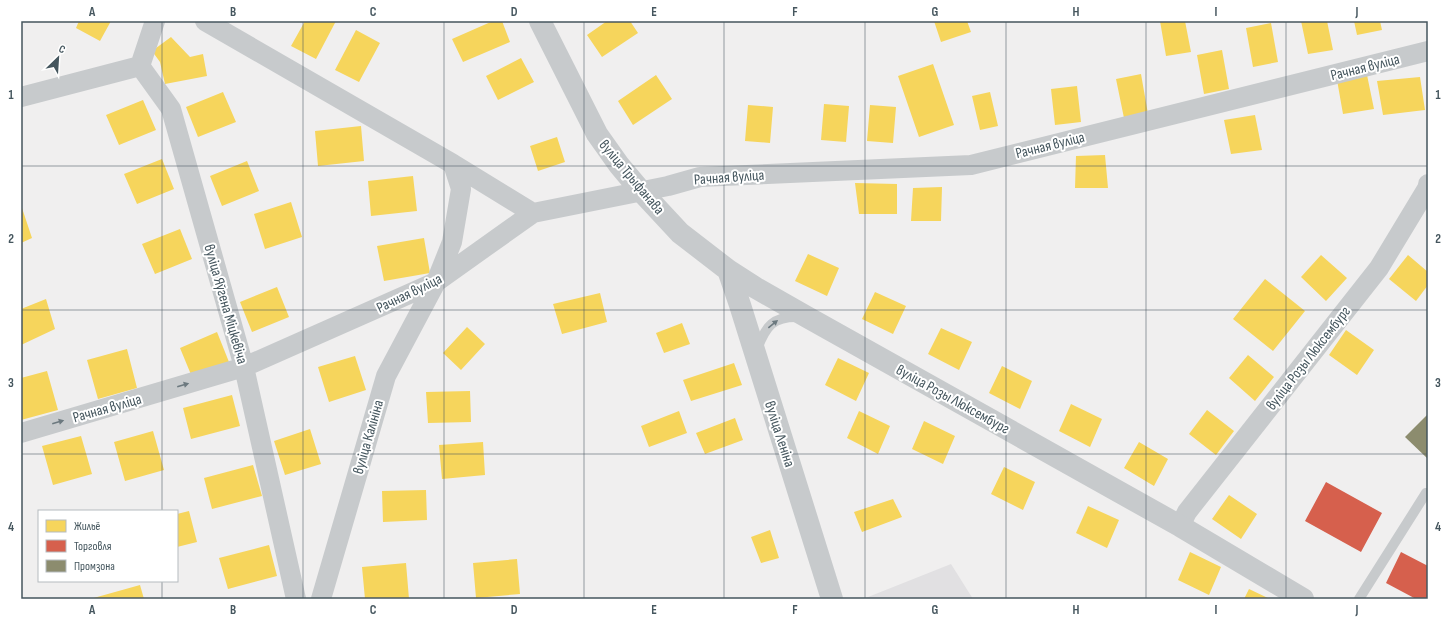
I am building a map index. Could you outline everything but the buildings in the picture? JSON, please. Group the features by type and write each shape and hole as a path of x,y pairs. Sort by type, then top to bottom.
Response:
{"street":[{"path":"21,97 140,66 155,21"},
{"path":"205,21 453,164 533,213"},
{"name":"вуліца Трыфанава","path":"540,21 597,134 619,166 680,233 728,270"},
{"name":"Рачная вуліца","path":"21,433 244,367 436,282 533,213 640,190 668,186 700,177 971,165 1428,51"},
{"name":"вуліца Яўгена Міцкевіча","path":"140,66 171,110 244,367 296,599"},
{"name":"вуліца Калініна","path":"321,599 386,376 436,282 452,242 460,189 453,164"},
{"name":"вуліца Розы Люксембург","path":"1180,526 1187,512 1379,268 1428,187 1428,184"},
{"name":"вуліца Розы Люксембург","path":"728,270 807,317 1180,526 1303,599"},
{"name":"вуліца Леніна","path":"728,270 832,599"}],"lane":[{"path":"755,354 763,333 774,321 787,317 807,317"},
{"path":"1359,599 1426,493"}],"shaded area":[{"path":"951,564 973,599 863,599"}]}
